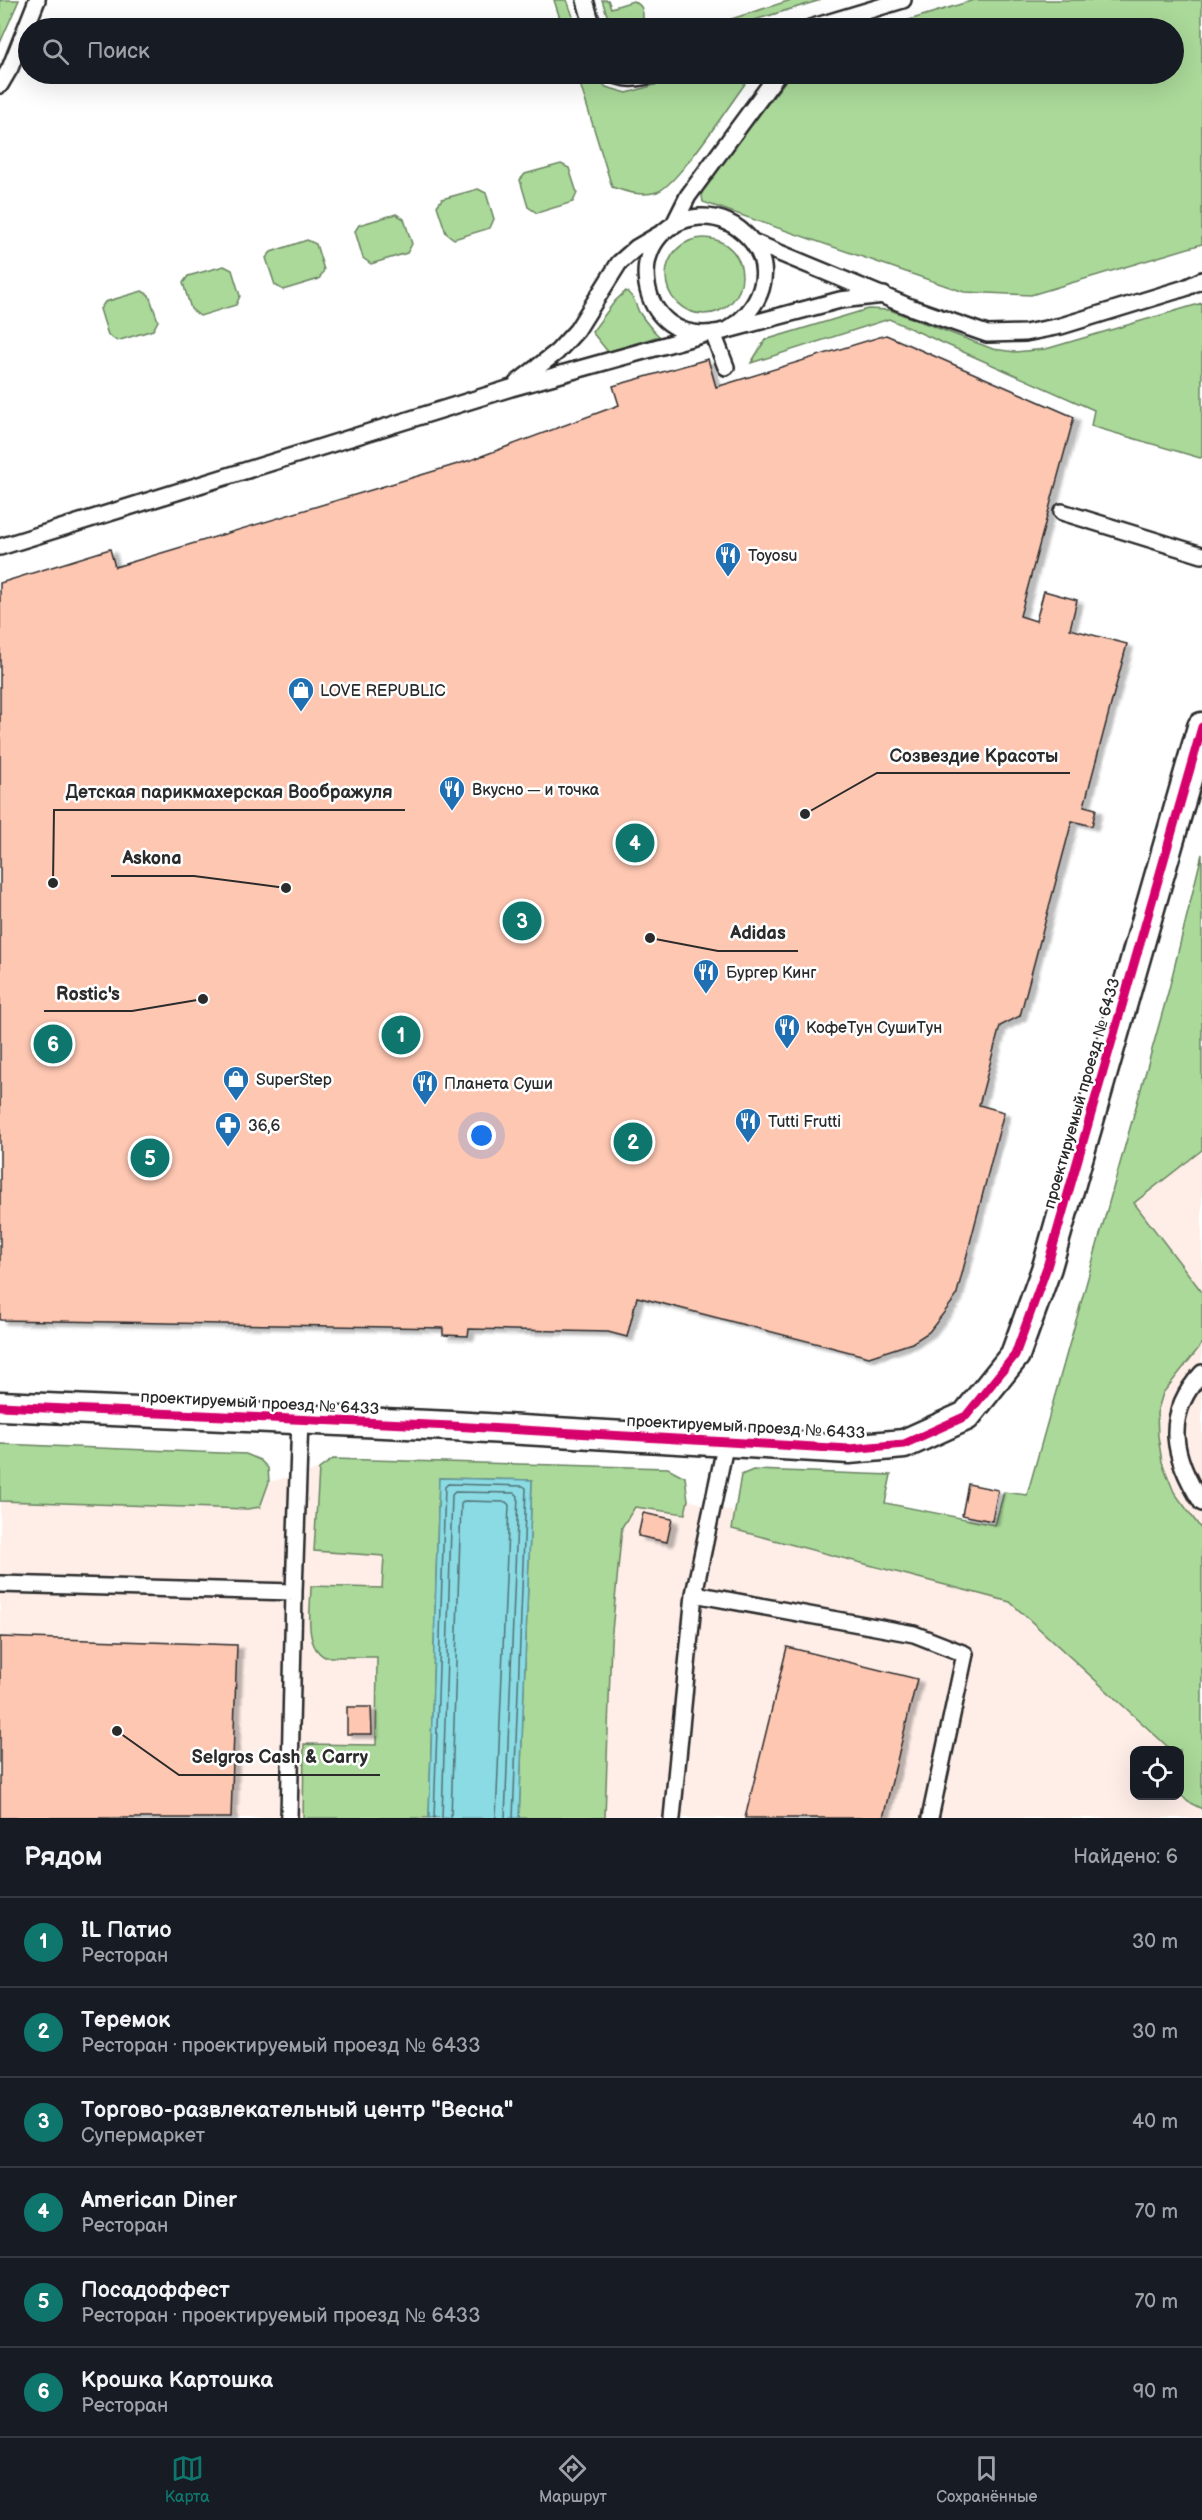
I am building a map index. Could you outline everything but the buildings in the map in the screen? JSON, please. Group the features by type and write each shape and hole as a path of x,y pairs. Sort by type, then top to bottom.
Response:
{"street":[{"name":"проектируемый проезд № 6433","path":"0,1406 300,1419 849,1449 904,1444 966,1416 1015,1355 1047,1267 1202,727"}],"lane":[{"path":"30,18 37,0"},
{"path":"585,0 590,18"},
{"path":"844,18 903,0"},
{"path":"0,85 18,48"},
{"path":"511,388 557,352 577,330 619,263 636,248 669,229 690,218 708,217 725,220 741,229 753,243 762,263 762,286 753,308 746,316 715,332 689,333 671,324 649,297 646,279 647,261 657,240 669,229 688,196 771,84"},
{"path":"753,243 987,334 1016,334 1060,326 1185,288 1202,280"},
{"path":"1185,288 1202,288"},
{"path":"0,547 511,388 840,300 884,295"},
{"path":"715,332 726,367"},
{"path":"1062,512 1202,555"},
{"path":"1202,1373 1193,1382 1179,1407 1174,1436 1179,1459 1190,1484 1202,1503"},
{"path":"289,1818 300,1419"},
{"path":"672,1818 694,1594 726,1442"},
{"path":"0,1584 294,1592"},
{"path":"694,1594 914,1634 965,1654 930,1818"}],"shaded area":[{"path":"1202,854 1202,1818 564,1818 591,1473 714,1507 1026,1577"},
{"path":"0,1454 237,1464 269,1482 319,1469 429,1474 416,1818 0,1818"}],"green space":[{"path":"0,0 19,0 0,43"},
{"path":"554,0 567,0 573,18 560,18"},
{"path":"602,0 608,0 611,8 633,1 641,8 643,18 609,18"},
{"path":"791,0 821,0 761,18 734,18"},
{"path":"974,0 1202,0 1202,244 1031,295 964,292 703,202 701,190 783,84 1184,84 1184,18 916,18"},
{"path":"580,84 603,84 606,87 627,93 658,84 745,84 690,160 666,186 657,192 645,194 612,187"},
{"path":"561,164 569,168 577,193 573,202 537,213 528,207 520,180 525,174"},
{"path":"478,189 486,193 494,219 490,228 454,239 446,233 437,206 442,199"},
{"path":"396,214 404,219 412,244 407,253 371,264 363,258 355,231 359,225"},
{"path":"697,238 711,238 725,244 736,255 742,269 739,291 731,303 711,314 697,314 683,308 672,297 666,283 666,269 672,255 683,244"},
{"path":"307,240 316,244 324,270 319,279 283,290 275,285 266,258 271,252"},
{"path":"224,266 232,270 240,296 236,305 200,316 191,309 183,283 188,276"},
{"path":"142,291 149,295 158,321 153,330 117,341 108,335 100,309 105,302"},
{"path":"626,291 633,298 644,319 659,336 608,352 592,332 615,301"},
{"path":"1202,303 1202,457 1200,458 1091,426 1094,410 889,319 751,363 765,340 868,309 890,310 993,349 1015,352 1046,349"},
{"path":"1202,854 1202,1150 1134,1203 1202,1292 1202,1344 1163,1393 1157,1413 1162,1462 1174,1492 1202,1530 1202,1809 1184,1798 1184,1746 1167,1746 1010,1602 732,1529 741,1475 753,1470 891,1475 885,1503 995,1525 1004,1492 1027,1495 1169,989"},
{"path":"0,1444 246,1454 260,1460 268,1468 269,1482 260,1507 247,1509 0,1501"},
{"path":"333,1459 668,1468 685,1477 688,1500 685,1514 635,1507 622,1527 611,1642 605,1818 519,1818 532,1480 439,1478 429,1818 303,1818 304,1744 376,1745 377,1657 325,1657 318,1652 311,1635 311,1586 382,1588 384,1556 314,1551 319,1469"}],"water":[{"path":"439,1478 532,1480 519,1818 429,1818"}],"cycle path":[{"path":"0,1406 452,1426 849,1449 904,1444 966,1416 1015,1355 1047,1267 1202,727"}],"place":[{"name":"Toyosu","path":"728,578"},
{"name":"LOVE REPUBLIC","path":"301,713"},
{"name":"Вкусно — и точка","path":"452,812"},
{"name":"Созвездие Красоты","path":"805,814"},
{"name":"American Diner","path":"635,843"},
{"name":"Детская парикмахерская Воображуля","path":"53,883"},
{"name":"Askona","path":"286,888"},
{"name":"Торгово-развлекательный центр \"Весна\"","path":"522,921"},
{"name":"Adidas","path":"650,938"},
{"name":"Бургер Кинг","path":"706,995"},
{"name":"Rostic's","path":"203,999"},
{"name":"IL Патио","path":"401,1035"},
{"name":"Крошка Картошка","path":"53,1044"},
{"name":"КофеТун СушиТун","path":"787,1050"},
{"name":"SuperStep","path":"236,1102"},
{"name":"Планета Суши","path":"425,1106"},
{"name":"Теремок","path":"633,1142"},
{"name":"Tutti Frutti","path":"748,1144"},
{"name":"36,6","path":"228,1148"},
{"name":"Посадоффест","path":"150,1158"},
{"name":"Selgros Cash & Carry","path":"117,1731"}]}
